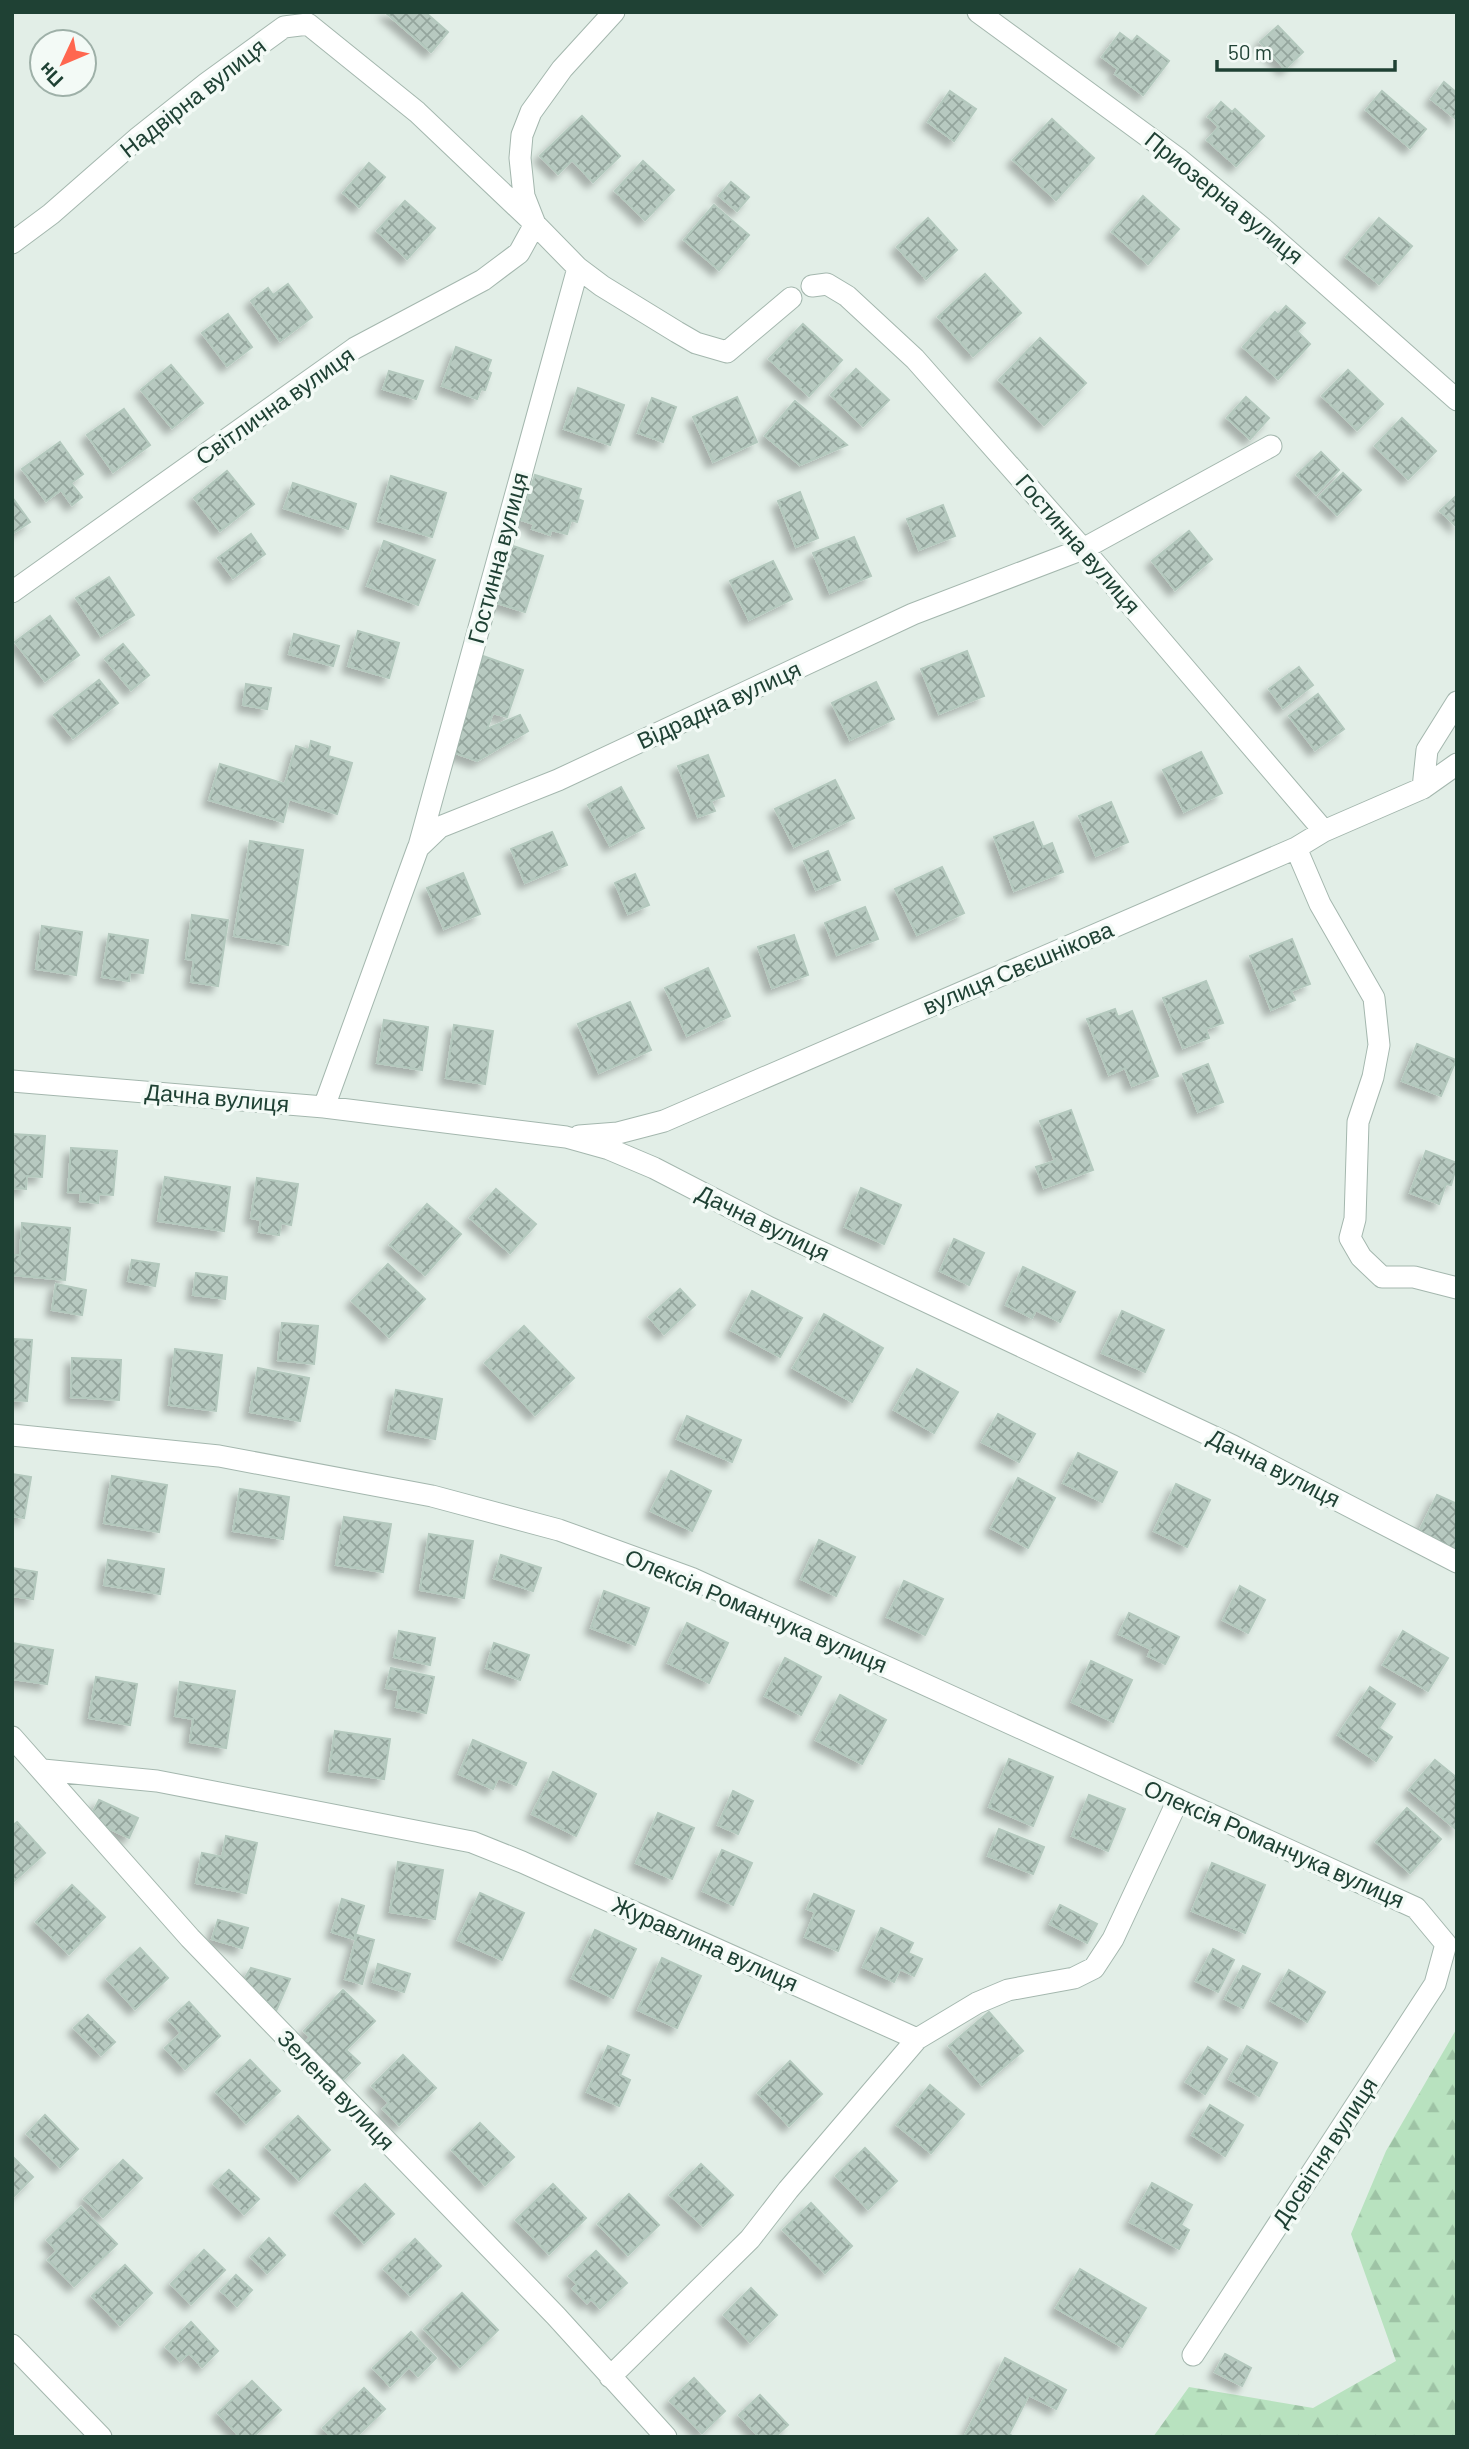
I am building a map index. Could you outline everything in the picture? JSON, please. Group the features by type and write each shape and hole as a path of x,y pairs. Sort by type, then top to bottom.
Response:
{"street":[{"path":"614,12 562,69 531,111 522,135 520,158 524,196 535,223 578,268 602,286 696,343 727,352 791,298"},
{"name":"Приозерна вулиця","path":"978,12 1180,160 1266,231 1457,400"},
{"name":"Надвірна вулиця","path":"12,243 51,214 139,137 207,83 284,27 307,24 417,112 535,223"},
{"name":"Світлична вулиця","path":"12,592 355,348 483,280 519,253 535,223"},
{"name":"Гостинна вулиця","path":"418,848 578,268"},
{"name":"Гостинна вулиця","path":"812,286 827,284 860,306 915,359 1083,549 1324,831"},
{"name":"Відрадна вулиця","path":"324,1107 418,848 440,827 558,780 913,614 1083,549 1271,446"},
{"path":"1423,788 1427,750 1457,702"},
{"name":"вулиця Свєшнікова","path":"566,1137 618,1133 664,1121 1296,848 1324,831 1423,788 1457,764"},
{"path":"1296,848 1320,904 1374,998 1379,1045 1373,1077 1358,1122 1355,1219 1350,1238 1361,1257 1382,1277 1414,1277 1457,1288"},
{"name":"Дачна вулиця","path":"12,1080 324,1107 566,1137 609,1149 654,1168 771,1228 1233,1446 1457,1562"},
{"name":"Олексія Романчука вулиця","path":"12,1435 219,1456 432,1496 559,1530 691,1578 1416,1908 1446,1944"},
{"name":"Зелена вулиця","path":"12,1737 190,1938 556,2316 666,2437"},
{"name":"Журавлина вулиця","path":"43,1770 157,1781 472,1842 917,2039"},
{"path":"610,2377 750,2239 788,2190 917,2039 965,2009 1008,1990 1074,1978 1094,1968 1113,1939 1178,1800"},
{"name":"Досвітня вулиця","path":"1193,2355 1435,1984 1446,1944"},
{"path":"12,2345 101,2437"}],"green space":[{"path":"1457,2028 1457,2437 1153,2437 1189,2387 1313,2408 1396,2361 1351,2234 1386,2151"}],"building":[{"path":"385,12 425,12 448,32 431,52"},
{"path":"1278,26 1303,52 1285,69 1260,42"},
{"path":"1120,33 1132,42 1137,36 1169,61 1143,95 1115,74 1118,69 1102,57"},
{"path":"1444,82 1457,93 1457,120 1431,99"},
{"path":"950,91 976,109 954,141 928,122"},
{"path":"1382,91 1426,129 1410,148 1366,110"},
{"path":"1221,102 1232,112 1235,109 1264,136 1236,166 1207,140 1219,127 1208,117"},
{"path":"582,116 620,156 593,182 572,160 558,174 540,156"},
{"path":"1052,119 1094,158 1056,200 1013,160"},
{"path":"643,161 674,190 645,220 615,191"},
{"path":"369,163 385,177 359,207 343,193"},
{"path":"731,182 749,197 737,211 719,196"},
{"path":"1143,196 1179,229 1148,264 1112,232"},
{"path":"405,201 435,228 407,259 377,231"},
{"path":"714,205 749,235 719,270 684,240"},
{"path":"928,218 957,250 926,279 897,247"},
{"path":"1379,218 1412,246 1379,284 1346,257"},
{"path":"985,274 1021,313 973,356 938,317"},
{"path":"288,284 312,317 280,341 251,301 268,288 273,295"},
{"path":"1286,306 1305,323 1297,331 1310,344 1278,379 1243,347 1275,312 1278,315"},
{"path":"228,314 252,347 227,366 202,333"},
{"path":"803,324 842,360 809,396 769,359"},
{"path":"1040,338 1086,383 1044,425 999,380"},
{"path":"456,347 491,360 487,371 491,373 485,390 481,389 477,399 442,386"},
{"path":"171,365 203,403 172,428 141,390"},
{"path":"856,369 889,400 863,426 831,395"},
{"path":"1348,370 1383,404 1357,430 1322,396"},
{"path":"389,371 423,381 416,399 383,389"},
{"path":"578,388 624,405 610,445 564,429"},
{"path":"737,397 757,442 713,462 693,417"},
{"path":"1246,397 1269,418 1250,439 1227,418"},
{"path":"652,398 676,407 663,442 638,433"},
{"path":"795,401 847,445 800,465 765,436"},
{"path":"124,409 150,445 113,472 87,435"},
{"path":"1402,418 1436,451 1408,479 1375,446"},
{"path":"60,442 83,474 71,483 82,497 72,505 61,490 46,501 22,469"},
{"path":"1321,452 1339,470 1316,494 1297,475"},
{"path":"227,471 254,504 220,531 194,498"},
{"path":"1343,473 1361,490 1337,515 1319,497"},
{"path":"535,475 581,489 578,499 583,501 577,522 571,520 567,534 551,530 550,535 532,529 534,524 521,520"},
{"path":"391,476 446,493 432,537 378,521"},
{"path":"293,483 356,504 348,529 284,508"},
{"path":"800,492 818,538 796,547 778,501"},
{"path":"1457,495 1457,527 1440,511"},
{"path":"12,497 30,522 12,534"},
{"path":"943,505 955,536 919,550 907,519"},
{"path":"1189,531 1212,559 1175,590 1152,561"},
{"path":"251,534 265,554 233,578 218,558"},
{"path":"854,537 871,576 830,593 813,553"},
{"path":"384,541 435,560 418,605 367,586"},
{"path":"513,546 543,556 525,612 494,602"},
{"path":"773,561 792,599 749,620 730,581"},
{"path":"109,577 134,615 101,636 76,598"},
{"path":"50,616 79,655 45,681 15,642"},
{"path":"358,631 399,643 389,678 348,666"},
{"path":"294,634 339,646 333,666 289,654"},
{"path":"123,644 149,675 131,690 105,659"},
{"path":"967,651 984,696 939,714 921,669"},
{"path":"483,656 523,670 507,717 493,713 487,729 520,715 528,731 477,761 452,752"},
{"path":"1299,667 1313,685 1283,708 1269,689"},
{"path":"99,680 118,703 73,738 54,715"},
{"path":"876,682 894,719 850,740 832,703"},
{"path":"246,684 271,688 267,709 243,705"},
{"path":"1318,694 1344,729 1315,750 1289,716"},
{"path":"311,741 330,747 328,756 352,763 337,814 289,799 283,822 209,800 220,764 285,784 296,746 309,750"},
{"path":"1201,752 1222,793 1184,812 1163,770"},
{"path":"708,755 724,796 711,801 715,811 698,817 678,766"},
{"path":"835,780 854,818 794,847 775,809"},
{"path":"621,787 644,828 610,846 588,805"},
{"path":"1111,802 1128,842 1096,856 1079,816"},
{"path":"1033,822 1043,847 1052,843 1063,872 1014,891 994,837"},
{"path":"552,832 567,865 525,883 511,849"},
{"path":"250,841 303,850 288,945 234,936"},
{"path":"828,851 840,880 816,890 804,861"},
{"path":"942,867 964,913 917,935 895,889"},
{"path":"463,873 480,914 444,929 427,888"},
{"path":"635,874 649,905 628,914 615,883"},
{"path":"865,907 878,939 837,955 825,923"},
{"path":"192,915 228,920 218,986 191,982 194,960 186,959"},
{"path":"42,926 82,932 76,975 36,969"},
{"path":"109,934 148,940 143,973 130,972 129,981 102,977"},
{"path":"794,935 808,975 772,988 758,947"},
{"path":"1292,939 1310,984 1291,991 1295,1000 1271,1010 1250,956"},
{"path":"708,968 730,1016 687,1036 665,988"},
{"path":"1206,981 1223,1023 1206,1029 1209,1038 1183,1048 1163,998"},
{"path":"630,1002 651,1050 599,1073 578,1024"},
{"path":"1115,1009 1118,1017 1132,1011 1158,1076 1132,1086 1125,1068 1109,1075 1087,1019"},
{"path":"384,1020 428,1027 422,1070 377,1063"},
{"path":"454,1025 493,1031 485,1084 446,1078"},
{"path":"1417,1044 1456,1060 1441,1096 1402,1081"},
{"path":"1208,1064 1223,1102 1198,1112 1183,1074"},
{"path":"1071,1110 1093,1170 1044,1188 1036,1167 1055,1161 1040,1121"},
{"path":"12,1134 45,1136 42,1177 27,1176 26,1189 12,1188"},
{"path":"71,1148 117,1151 113,1195 99,1194 98,1203 80,1201 81,1193 68,1192"},
{"path":"1426,1151 1457,1163 1451,1185 1446,1184 1439,1204 1410,1193"},
{"path":"165,1177 230,1187 224,1231 158,1221"},
{"path":"257,1178 298,1184 291,1225 281,1223 279,1235 259,1232 261,1220 251,1218"},
{"path":"861,1188 901,1205 884,1244 845,1227"},
{"path":"496,1189 536,1224 510,1253 470,1218"},
{"path":"427,1204 461,1234 425,1275 390,1245"},
{"path":"22,1223 70,1228 65,1280 12,1275 12,1255 20,1255"},
{"path":"954,1239 984,1253 969,1285 940,1271"},
{"path":"132,1260 159,1264 155,1286 128,1281"},
{"path":"388,1264 425,1299 389,1337 352,1301"},
{"path":"1023,1267 1075,1292 1060,1322 1036,1310 1032,1318 1006,1305"},
{"path":"196,1273 227,1277 225,1299 193,1295"},
{"path":"56,1284 86,1290 82,1315 52,1310"},
{"path":"680,1289 695,1305 664,1334 649,1317"},
{"path":"752,1291 802,1318 780,1357 731,1330"},
{"path":"1122,1311 1164,1330 1145,1372 1102,1353"},
{"path":"824,1314 883,1348 852,1402 793,1368"},
{"path":"282,1323 318,1326 314,1364 278,1360"},
{"path":"524,1326 574,1378 535,1415 485,1363"},
{"path":"12,1339 32,1340 27,1401 12,1400"},
{"path":"175,1349 222,1355 216,1411 169,1405"},
{"path":"72,1358 121,1360 119,1400 71,1397"},
{"path":"258,1368 309,1378 300,1421 250,1412"},
{"path":"917,1369 958,1392 934,1433 894,1410"},
{"path":"396,1390 442,1399 435,1439 388,1430"},
{"path":"998,1414 1035,1434 1019,1462 982,1442"},
{"path":"687,1416 741,1440 732,1462 677,1439"},
{"path":"1078,1453 1117,1472 1102,1502 1063,1483"},
{"path":"671,1471 711,1491 692,1531 651,1511"},
{"path":"12,1474 31,1477 24,1518 12,1516"},
{"path":"112,1476 167,1485 159,1532 104,1523"},
{"path":"1018,1478 1055,1498 1028,1548 991,1528"},
{"path":"1176,1484 1210,1500 1187,1547 1154,1531"},
{"path":"240,1489 289,1497 283,1539 233,1531"},
{"path":"1437,1495 1457,1504 1457,1555 1416,1538"},
{"path":"344,1517 391,1524 383,1572 336,1565"},
{"path":"429,1534 473,1541 464,1598 420,1590"},
{"path":"819,1540 855,1557 836,1596 801,1579"},
{"path":"501,1555 541,1568 533,1591 494,1578"},
{"path":"108,1560 164,1569 160,1594 104,1585"},
{"path":"12,1568 37,1572 33,1599 12,1596"},
{"path":"904,1581 943,1599 925,1635 887,1617"},
{"path":"1240,1586 1265,1600 1248,1633 1223,1620"},
{"path":"604,1591 649,1608 635,1645 591,1628"},
{"path":"1129,1613 1179,1637 1165,1664 1148,1656 1151,1649 1119,1634"},
{"path":"687,1623 728,1643 709,1683 668,1663"},
{"path":"399,1631 435,1638 430,1665 394,1657"},
{"path":"1403,1631 1448,1658 1428,1691 1383,1665"},
{"path":"12,1643 53,1650 47,1684 12,1679"},
{"path":"494,1643 529,1655 520,1680 486,1668"},
{"path":"785,1658 821,1677 801,1715 765,1696"},
{"path":"1091,1661 1132,1680 1113,1722 1072,1702"},
{"path":"391,1668 434,1677 426,1713 396,1707 399,1690 386,1688"},
{"path":"96,1677 137,1684 130,1725 89,1718"},
{"path":"180,1682 235,1691 226,1748 190,1742 193,1719 175,1716"},
{"path":"1370,1687 1395,1704 1379,1728 1392,1737 1376,1761 1338,1735"},
{"path":"840,1695 886,1720 862,1764 816,1740"},
{"path":"335,1731 390,1739 384,1779 329,1771"},
{"path":"473,1740 526,1763 516,1785 498,1778 493,1789 459,1774"},
{"path":"1009,1759 1053,1777 1033,1826 989,1807"},
{"path":"1435,1760 1457,1778 1457,1830 1409,1790"},
{"path":"553,1772 596,1794 576,1836 532,1814"},
{"path":"733,1791 753,1801 738,1834 718,1825"},
{"path":"1089,1795 1125,1809 1108,1851 1072,1836"},
{"path":"99,1800 138,1818 129,1838 89,1819"},
{"path":"1407,1808 1441,1839 1410,1873 1376,1842"},
{"path":"658,1813 694,1828 672,1879 636,1863"},
{"path":"17,1822 45,1853 12,1883 12,1826"},
{"path":"999,1829 1044,1847 1033,1874 988,1856"},
{"path":"226,1836 257,1843 246,1893 196,1883 202,1853 222,1857"},
{"path":"722,1850 752,1863 733,1905 703,1891"},
{"path":"398,1862 443,1870 435,1919 390,1912"},
{"path":"1212,1863 1265,1885 1245,1933 1192,1911"},
{"path":"72,1885 105,1917 69,1954 36,1922"},
{"path":"480,1893 524,1913 502,1960 458,1940"},
{"path":"814,1894 854,1911 838,1951 805,1937 815,1912 807,1909"},
{"path":"342,1899 364,1906 354,1939 332,1932"},
{"path":"1060,1905 1097,1924 1087,1943 1050,1924"},
{"path":"218,1920 248,1928 242,1948 212,1939"},
{"path":"881,1928 913,1943 908,1953 922,1959 914,1976 900,1969 894,1982 863,1967"},
{"path":"595,1930 636,1949 613,1998 572,1978"},
{"path":"357,1935 374,1940 362,1984 345,1979"},
{"path":"140,1948 168,1978 135,2009 107,1979"},
{"path":"1213,1949 1234,1960 1218,1992 1196,1981"},
{"path":"662,1958 701,1976 677,2028 638,2010"},
{"path":"378,1964 410,1974 404,1992 373,1982"},
{"path":"1243,1966 1260,1974 1243,2008 1225,1999"},
{"path":"251,1968 290,1979 276,2011 244,1979"},
{"path":"1289,1970 1325,1992 1307,2022 1271,2001"},
{"path":"343,1990 375,2021 346,2050 360,2063 339,2084 301,2047 310,2037 304,2031"},
{"path":"189,2002 220,2036 185,2069 165,2048 181,2033 169,2020"},
{"path":"989,2012 1023,2051 982,2085 949,2046"},
{"path":"88,2015 115,2042 101,2055 74,2028"},
{"path":"608,2046 629,2055 620,2075 630,2080 619,2106 587,2092"},
{"path":"1247,2046 1277,2063 1259,2096 1229,2079"},
{"path":"1208,2047 1227,2059 1205,2094 1186,2082"},
{"path":"403,2055 436,2088 399,2125 383,2109 389,2103 372,2086"},
{"path":"250,2060 280,2091 246,2123 216,2092"},
{"path":"790,2061 822,2094 789,2126 758,2093"},
{"path":"930,2085 964,2114 931,2153 897,2125"},
{"path":"1210,2105 1243,2125 1225,2156 1192,2135"},
{"path":"45,2115 78,2149 60,2167 27,2134"},
{"path":"298,2116 330,2150 299,2180 266,2147"},
{"path":"480,2123 514,2157 485,2185 452,2150"},
{"path":"865,2148 897,2181 868,2209 836,2176"},
{"path":"12,2156 33,2177 12,2198"},
{"path":"123,2160 142,2178 103,2217 84,2199"},
{"path":"701,2164 733,2195 703,2226 670,2195"},
{"path":"229,2170 259,2199 244,2214 214,2184"},
{"path":"1152,2183 1192,2205 1181,2225 1189,2230 1179,2249 1130,2222"},
{"path":"365,2184 394,2214 364,2243 335,2213"},
{"path":"553,2184 586,2218 549,2254 516,2220"},
{"path":"629,2194 659,2225 628,2255 598,2224"},
{"path":"811,2203 852,2246 825,2273 783,2230"},
{"path":"81,2207 117,2244 74,2286 48,2260 57,2251 47,2240"},
{"path":"269,2238 285,2255 267,2273 251,2257"},
{"path":"415,2239 441,2266 410,2295 384,2269"},
{"path":"204,2250 225,2270 191,2304 171,2284"},
{"path":"596,2251 627,2283 600,2308 591,2299 587,2303 573,2289 577,2284 569,2276"},
{"path":"125,2265 152,2293 120,2325 92,2296"},
{"path":"1080,2269 1146,2308 1122,2347 1056,2308"},
{"path":"236,2275 252,2290 237,2306 221,2291"},
{"path":"751,2288 777,2315 750,2342 724,2315"},
{"path":"462,2293 498,2330 460,2367 424,2329"},
{"path":"191,2322 218,2351 202,2367 189,2353 180,2361 166,2347"},
{"path":"411,2332 436,2358 418,2376 409,2367 390,2386 373,2368"},
{"path":"1225,2354 1251,2368 1242,2386 1215,2372"},
{"path":"1005,2358 1066,2390 1056,2409 1029,2395 1009,2434 1014,2437 964,2437"},
{"path":"694,2378 725,2411 702,2433 670,2401"},
{"path":"252,2381 281,2410 253,2437 240,2437 218,2413"},
{"path":"364,2388 385,2409 359,2437 332,2437 323,2428"},
{"path":"760,2395 788,2425 775,2437 759,2437 739,2415"}]}
